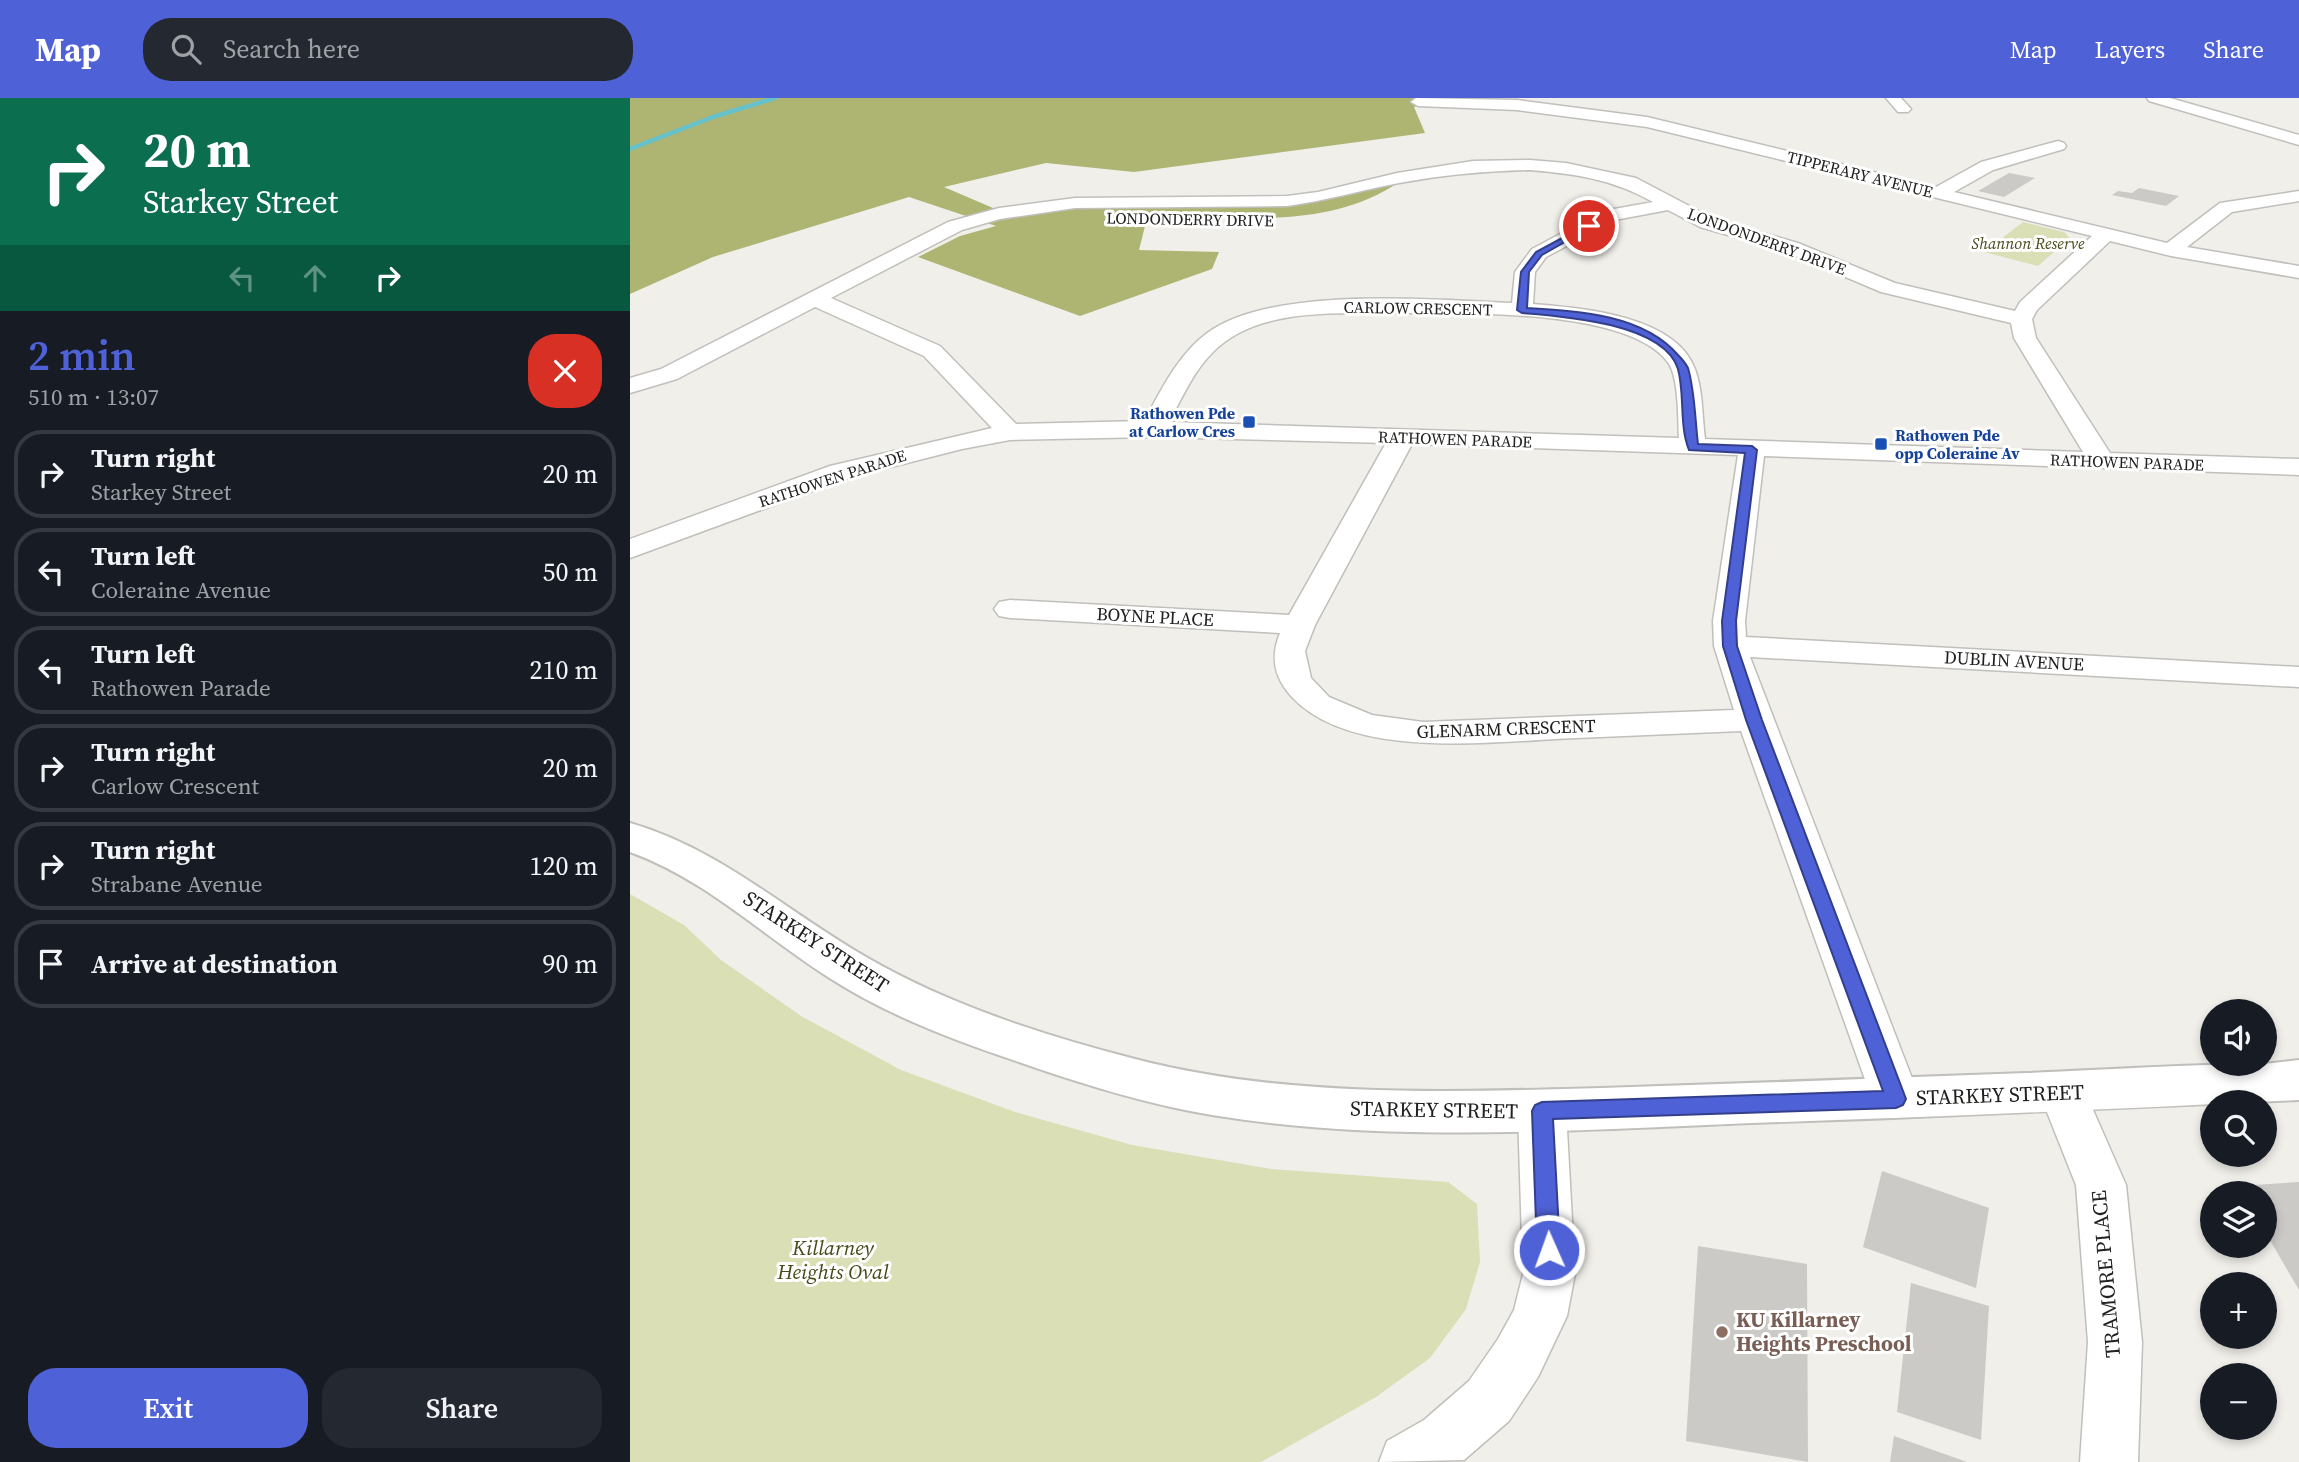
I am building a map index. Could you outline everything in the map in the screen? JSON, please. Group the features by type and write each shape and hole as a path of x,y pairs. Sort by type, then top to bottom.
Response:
{"street":[{"path":"1570,110 1591,98"},
{"path":"2154,98 2299,140"},
{"name":"TIPPERARY AVENUE","path":"1418,102 1478,103 1570,110 1647,122 2105,235 2171,250 2299,272"},
{"path":"2251,126 2287,120"},
{"path":"1939,193 1987,166 2058,146"},
{"name":"LONDONDERRY DRIVE","path":"630,386 669,374 955,226 999,214 1055,204 1287,201 1473,166 1530,165 1566,168 1630,182 1707,223 1791,247 1888,288 2021,319"},
{"name":"LONDONDERRY DRIVE","path":"1347,210 1432,172"},
{"path":"2171,250 2226,207 2299,196"},
{"path":"1522,310 1525,272 1539,253 1610,215 1670,204"},
{"name":"LONDONDERRY DRIVE","path":"940,233 1017,218 1229,220"},
{"path":"2102,461 2025,338 2021,319 2028,307 2105,235"},
{"path":"815,299 932,351 1010,432"},
{"name":"CARLOW CRESCENT","path":"1152,429 1195,357 1217,337 1254,320 1298,310 1345,306 1522,310 1576,314 1616,323 1651,337 1665,346 1682,367 1693,447"},
{"name":"RATHOWEN PARADE","path":"630,549 839,472 906,453 1010,432 1152,429 2299,467"},
{"name":"GLENARM CRESCENT","path":"1403,436 1299,625 1289,651 1295,680 1317,704 1365,725 1423,733 1754,720"},
{"path":"1752,450 1729,621 1730,646 1754,720 1896,1099"},
{"name":"BOYNE PLACE","path":"1010,610 1299,625"},
{"name":"DUBLIN AVENUE","path":"1730,646 2299,677"},
{"name":"STARKEY STREET","path":"630,837 718,876 844,965 903,998 959,1023 1103,1071 1177,1091 1316,1107 1542,1111 2062,1093 2299,1080"},
{"name":"TRAMORE PLACE","path":"2062,1093 2101,1185 2115,1342 2109,1462"},
{"path":"1409,1462 1444,1440 1489,1401 1518,1358 1540,1316 1549,1274 1542,1111"}],"green space":[{"path":"630,98 1437,98 1414,107 1425,133 1134,172 1046,163 944,187 1007,214 1055,206 1289,203 1325,199 1399,182 1371,198 1309,215 1245,218 1148,214 1139,250 1219,252 1212,269 1080,316 918,257 960,236 996,226 909,197 713,257 630,294"},
{"name":"Shannon Reserve","path":"2023,222 2064,232 2070,238 2038,266 1984,252"},
{"name":"Killarney Heights Oval","path":"630,894 684,925 721,960 801,1016 901,1070 1015,1112 1132,1145 1271,1169 1448,1182 1477,1204 1480,1262 1466,1309 1430,1358 1376,1397 1261,1462 630,1462"}],"building":[{"path":"2009,173 2035,178 2004,197 1978,191"},
{"path":"2139,188 2179,196 2166,206 2112,195 2118,191 2132,193"},
{"path":"1882,1171 1989,1208 1976,1288 1863,1247"},
{"path":"2299,1182 2299,1290 2277,1252 2277,1183"},
{"path":"1698,1246 1807,1264 1808,1462 1686,1441"},
{"path":"1911,1283 1989,1306 1981,1440 1897,1412"},
{"path":"1894,1436 1967,1462 1890,1462"}],"waterway":[{"path":"630,149 713,117 775,98"}],"place":[{"name":"Rathowen Pde at Carlow Cres","path":"1249,422"},
{"name":"Rathowen Pde opp Coleraine Av","path":"1881,444"},
{"name":"KU Killarney Heights Preschool","path":"1722,1332"}],"route":[{"path":"1549,1250 1542,1111 1896,1099 1754,720 1730,646 1729,621 1752,450 1693,447 1682,367 1665,346 1651,337 1616,323 1576,314 1522,310 1525,272 1539,253 1589,226"}]}
